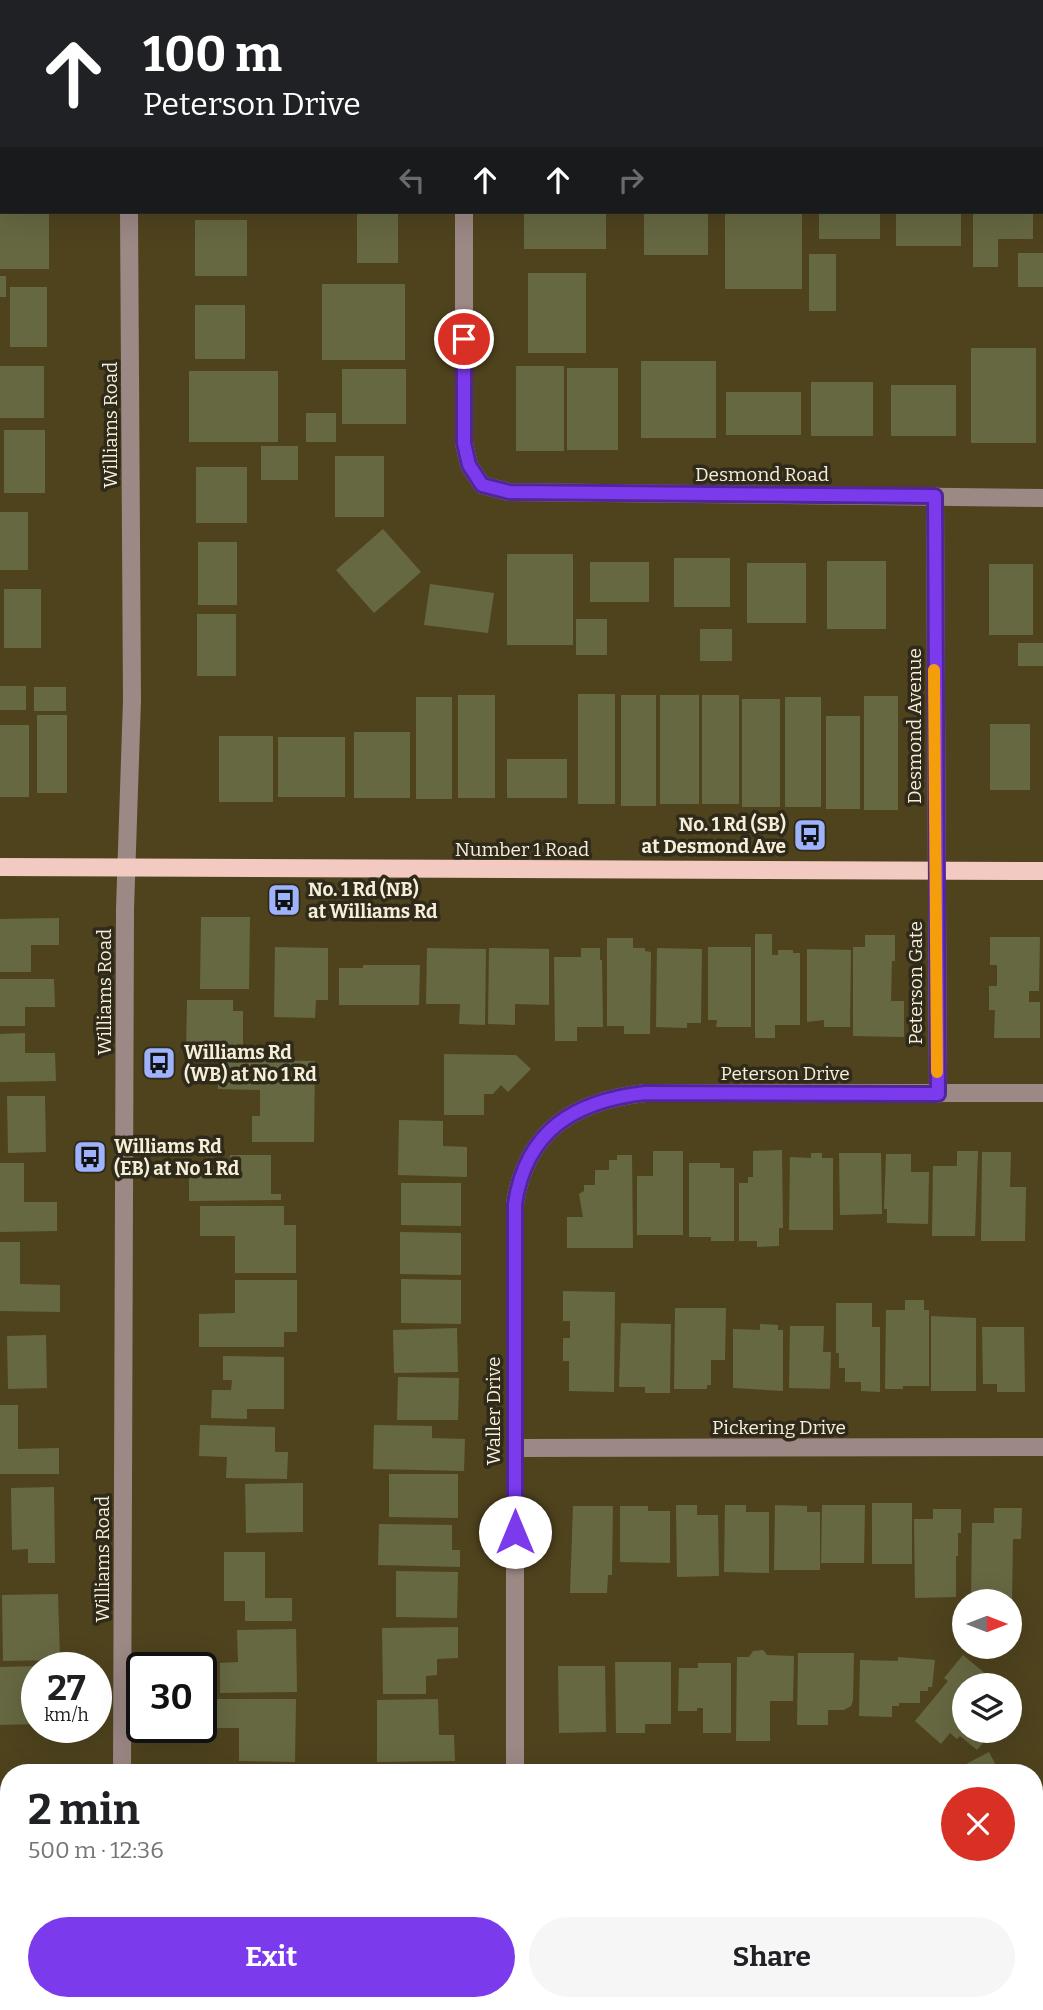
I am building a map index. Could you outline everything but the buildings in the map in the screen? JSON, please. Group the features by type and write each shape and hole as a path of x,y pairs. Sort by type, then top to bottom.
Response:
{"main road":[{"name":"Number 1 Road","path":"0,867 1043,871"}],"street":[{"name":"Williams Road","path":"122,1764 125,909 132,700 130,214"},
{"name":"Desmond Road","path":"464,214 464,443 469,465 482,485 509,492 1043,498"},
{"name":"Desmond Avenue","path":"935,496 935,870"},
{"name":"Peterson Gate","path":"935,870 938,1094"},
{"name":"Peterson Drive","path":"541,1140 559,1123 589,1104 645,1093 1043,1093"},
{"name":"Waller Drive","path":"515,1764 515,1204 518,1182 541,1140"},
{"name":"Pickering Drive","path":"515,1448 1043,1447"}],"slow traffic":[{"path":"934,670 937,1072"}],"place":[{"name":"No. 1 Rd (SB) at Desmond Ave","path":"810,835"},
{"name":"No. 1 Rd (NB) at Williams Rd","path":"284,900"},
{"name":"Williams Rd (WB) at No 1 Rd","path":"159,1063"},
{"name":"Williams Rd (EB) at No 1 Rd","path":"90,1157"}],"route":[{"path":"464,339 464,443 469,465 482,485 509,492 935,496 938,1094 645,1093 589,1104 559,1123 541,1140 518,1182 515,1204 515,1532"}]}
